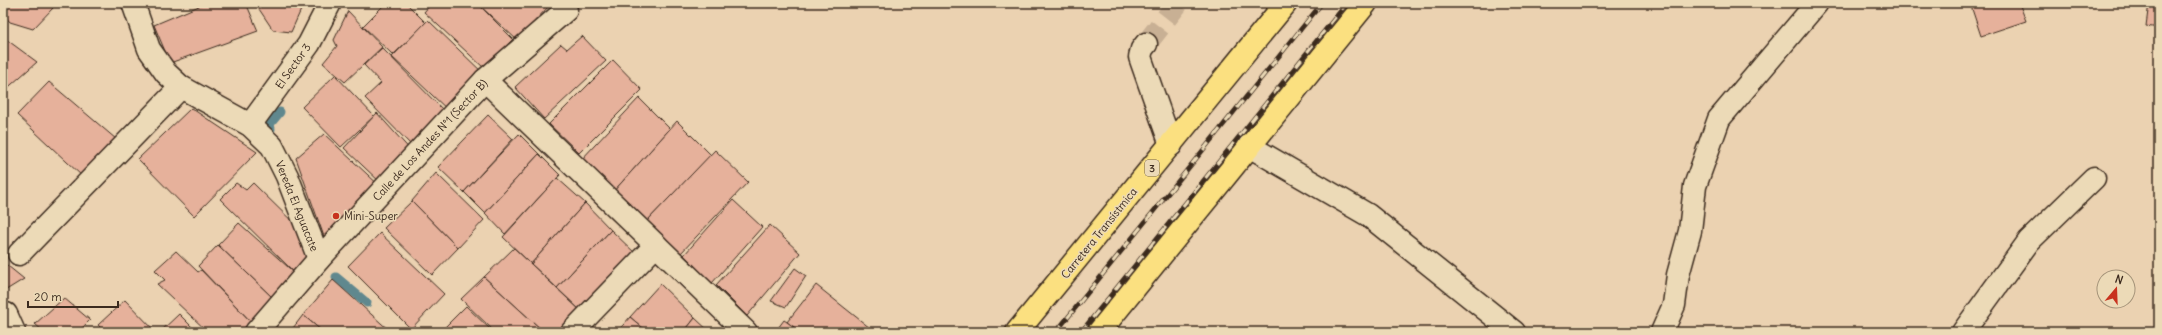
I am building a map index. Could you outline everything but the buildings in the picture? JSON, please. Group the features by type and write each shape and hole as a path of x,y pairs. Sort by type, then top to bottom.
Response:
{"main road":[{"name":"Carretera Transístmica","path":"1017,332 1286,3"},
{"path":"1099,332 1366,3"}],"street":[{"name":"Vereda El Aguacate","path":"133,3 149,49 166,73 181,87 250,125 272,146 287,176 319,259"},
{"name":"El Sector 3","path":"250,125 308,44 330,3"},
{"path":"1662,332 1674,305 1678,275 1690,231 1695,186 1720,119 1817,3"},
{"name":"Calle de Los Andes N°1 (Sector B)","path":"256,332 319,259 486,80 566,10"},
{"path":"1146,44 1142,49 1140,57 1171,145"},
{"path":"486,80 746,332"},
{"path":"19,254 181,87"},
{"path":"1249,146 1368,215 1514,332"},
{"path":"1962,332 2029,241 2094,178"},
{"path":"572,332 656,245"}],"waterway":[{"path":"269,128 271,129 270,124 280,112"},
{"path":"336,277 367,303"}],"tunnel":[{"path":"1146,44 1178,3"}],"railway":[{"path":"1056,332 1322,3"},
{"path":"1081,332 1347,3"}],"place":[{"name":"Mini-Super","path":"336,216"}]}
